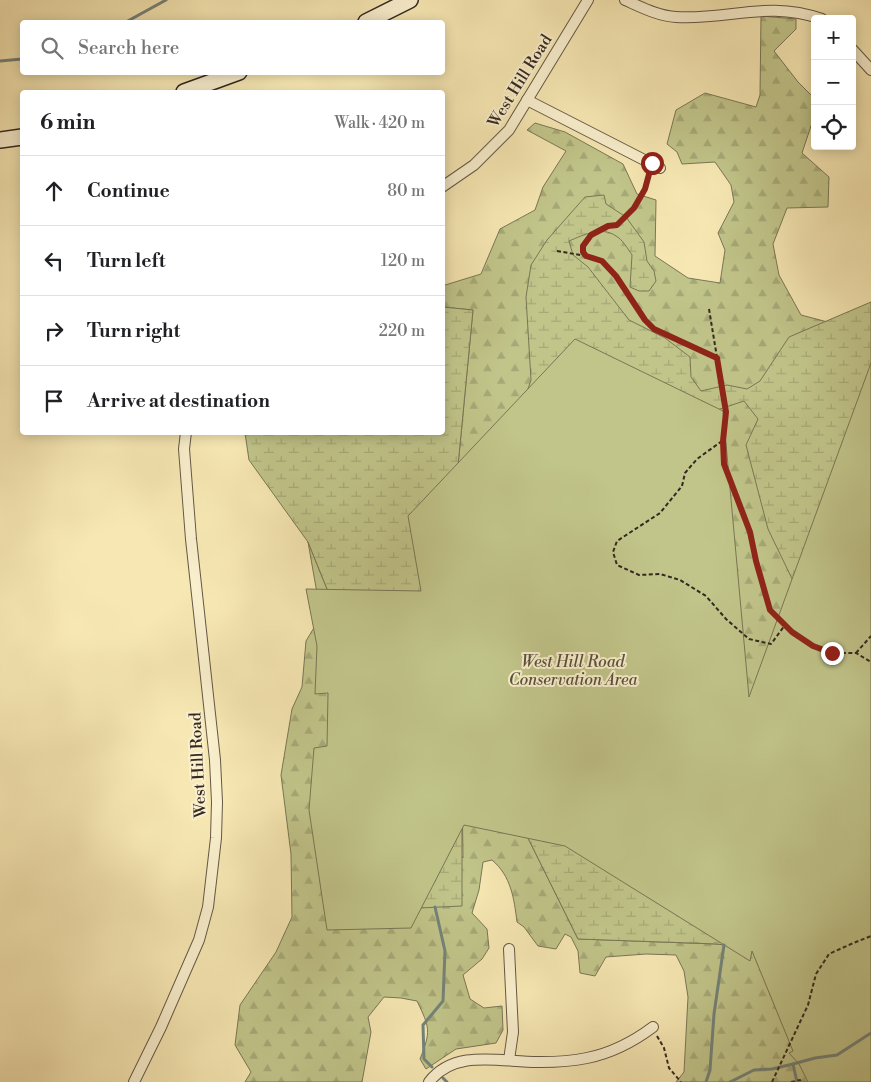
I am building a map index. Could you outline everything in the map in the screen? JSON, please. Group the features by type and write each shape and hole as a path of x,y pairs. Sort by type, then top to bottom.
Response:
{"street":[{"path":"370,20 410,0"},
{"name":"West Hill Road","path":"445,186 474,164 509,130 588,0"},
{"path":"625,0 650,11 675,17 705,15 734,7 765,2 800,3 816,15"},
{"path":"856,53 871,70"},
{"path":"190,90 231,75"},
{"path":"527,100 656,166"},
{"path":"0,140 20,138"},
{"name":"West Hill Road","path":"134,1082 161,1027 199,940 208,907 215,847 217,802 215,760 191,539 184,449 186,435"},
{"path":"509,949 513,1032 509,1060"},
{"path":"429,1082 434,1075 445,1067 475,1059 541,1062 588,1058 623,1047 653,1027"}],"path":[{"path":"586,256 583,252 583,246 591,235 608,226 617,225 634,208 656,166"},
{"path":"557,251 602,261 616,276 645,320 654,329 717,358"},
{"path":"709,309 726,412 723,441 724,464 750,532 770,610 785,625 813,646 832,653 856,654 871,662"},
{"path":"723,441 697,459 685,473 682,486 660,513 617,541 613,552 617,565 639,575 660,574 680,580 706,596 726,619 749,638 771,644 785,625"},
{"path":"856,654 871,636"},
{"path":"772,1082 808,1005 816,974 829,954 871,936"},
{"path":"653,1027 664,1048 669,1068 681,1082"},
{"path":"792,1082 800,1081"}],"green space":[{"path":"761,16 796,19 796,29 774,51 798,82 811,95 811,126 802,153 829,177 828,207 787,208 773,244 779,275 801,315 839,325 771,726 457,476 473,310 445,307 445,285 481,274 500,229 535,210 543,187 566,151 527,130 535,123 565,132 623,164 637,194 656,200 655,256 688,278 720,283 725,250 718,233 734,202 731,185 715,162 682,164 677,152 667,144 676,110 705,93 756,107 760,95"},
{"name":"West Hill Road Conservation Area","path":"604,195 606,204 626,217 644,242 647,261 654,271 656,281 649,291 639,291 630,287 632,255 625,244 611,233 592,232 569,241 573,255 588,267 629,320 665,338 690,357 691,377 701,391 727,385 747,389 760,381 789,337 871,302 871,614 809,614 768,529 746,445 758,419 744,401 705,414 761,950 717,944 578,939 528,838 462,794 462,906 419,908 376,710 308,542 249,460 245,435 445,435 445,307 473,310 457,476 512,436 531,380 526,297 531,265 547,240 585,197"},
{"name":"West Hill Road Conservation Area","path":"575,339 723,411 749,697 871,363 871,1082 808,1082 799,1064 789,1053 793,1051 752,951 750,961 565,846 464,825 411,928 327,930 309,810 314,748 327,746 328,693 315,694 317,646 306,589 421,591 408,516"},
{"path":"308,542 376,710 463,858 462,793 528,838 578,939 717,944 761,950 871,1082 676,1082 684,1072 688,997 684,971 676,955 646,954 606,957 595,976 580,973 578,951 571,937 565,934 556,949 538,946 524,927 517,922 513,896 507,880 504,873 492,860 483,862 479,890 472,913 487,929 489,948 482,959 463,975 470,999 484,1008 502,1006 503,1030 496,1043 456,1049 426,1069 420,1059 428,1030 417,1001 384,997 368,1017 371,1032 362,1082 245,1082 251,1072 235,1045 240,1005 276,952 292,917 291,854 281,775 292,709 302,687 306,641 321,616"}],"waterway":[{"path":"130,20 166,0"},
{"path":"0,61 20,59"},
{"path":"432,1067 424,1059 423,1025 443,1001 445,951 435,907"},
{"path":"706,1082 710,1070 714,1014 724,945"},
{"path":"793,1064 837,1055 871,1033"},
{"path":"730,1082 754,1070 772,1069 793,1064 797,1082"},
{"path":"443,1078 447,1082"}],"route":[{"path":"652,163 645,189 634,208 617,225 608,226 591,235 583,246 583,252 586,256 602,261 616,276 645,320 654,329 717,358 726,412 723,441 724,464 750,532 770,610 792,632 813,646 832,653"}]}
